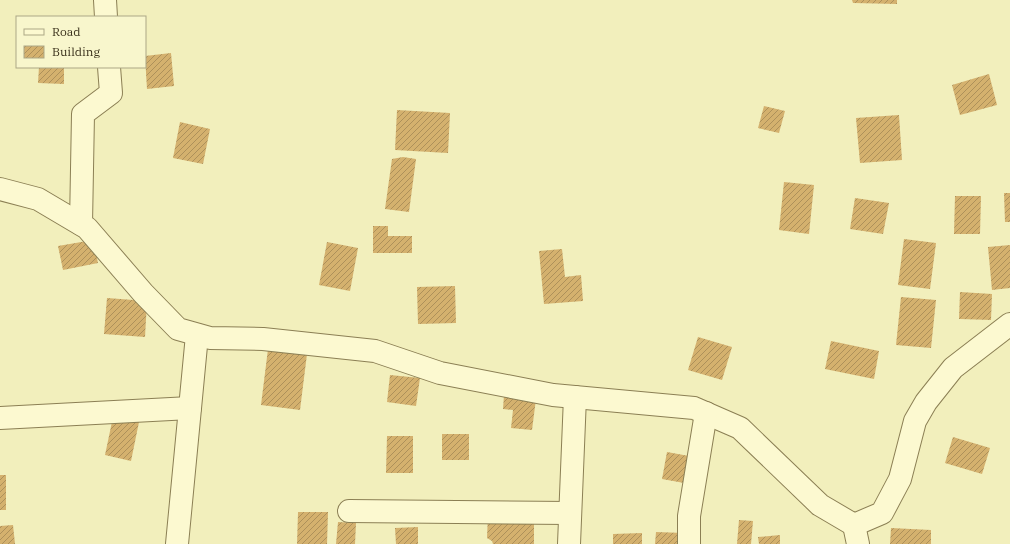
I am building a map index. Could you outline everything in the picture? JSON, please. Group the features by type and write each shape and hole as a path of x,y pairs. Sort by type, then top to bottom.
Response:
{"street":[{"path":"105,0 106,16"},
{"path":"81,224 83,114 111,93 109,68"},
{"path":"0,189 38,199 87,228 143,293 178,329 210,338 263,339 375,351 440,373 553,395 694,408 740,428 820,505 856,534 882,513 900,479 915,421 926,402 953,368 1010,324"},
{"path":"177,544 197,335"},
{"path":"569,544 575,398"},
{"path":"0,418 190,408"},
{"path":"689,544 689,516 706,413"},
{"path":"348,511 570,513"}],"building":[{"path":"852,0 897,0 897,4 853,3"},
{"path":"171,53 174,86 147,89 146,56"},
{"path":"39,68 64,68 64,84 38,83"},
{"path":"989,74 997,105 960,115 952,85"},
{"path":"764,106 785,111 779,133 758,128"},
{"path":"397,110 450,113 448,153 395,150"},
{"path":"899,115 902,160 860,163 856,118"},
{"path":"180,122 210,129 203,164 173,158"},
{"path":"403,157 416,159 409,212 385,209 392,159"},
{"path":"784,182 814,185 809,234 779,230"},
{"path":"1004,193 1010,193 1010,222 1005,222"},
{"path":"955,196 981,196 980,234 954,234"},
{"path":"855,198 889,203 883,234 850,229"},
{"path":"373,226 388,226 388,236 412,236 412,253 373,253"},
{"path":"904,239 936,243 930,289 898,285"},
{"path":"93,240 98,263 63,270 58,246"},
{"path":"327,242 358,248 350,291 319,285"},
{"path":"1010,245 1010,288 992,290 988,247"},
{"path":"562,249 565,277 581,275 583,301 544,304 539,251"},
{"path":"455,286 456,323 418,324 417,287"},
{"path":"960,292 992,294 991,320 959,319"},
{"path":"901,297 936,300 931,348 896,345"},
{"path":"107,298 147,301 145,337 104,334"},
{"path":"698,337 732,347 722,380 688,370"},
{"path":"831,341 879,351 874,379 825,369"},
{"path":"268,349 307,354 300,410 261,405"},
{"path":"390,375 420,378 416,406 387,402"},
{"path":"504,395 536,399 532,430 511,428 513,410 503,409"},
{"path":"113,417 139,422 131,461 105,455"},
{"path":"442,434 469,434 469,460 442,460"},
{"path":"387,436 413,436 413,473 386,473"},
{"path":"953,437 990,448 982,474 945,463"},
{"path":"667,452 689,456 684,483 662,479"},
{"path":"0,475 6,475 6,510 0,510"},
{"path":"298,512 328,512 327,544 297,544"},
{"path":"488,514 534,515 534,544 493,544 492,541 487,538"},
{"path":"739,520 753,521 751,544 737,544"},
{"path":"338,522 356,523 355,544 336,544"},
{"path":"13,525 15,544 0,544 0,526"},
{"path":"418,527 418,544 396,544 395,528"},
{"path":"891,528 931,530 931,544 890,544"},
{"path":"656,532 684,533 683,544 655,544"},
{"path":"642,533 642,544 613,544 613,534"},
{"path":"780,535 780,544 759,544 758,537"}]}
